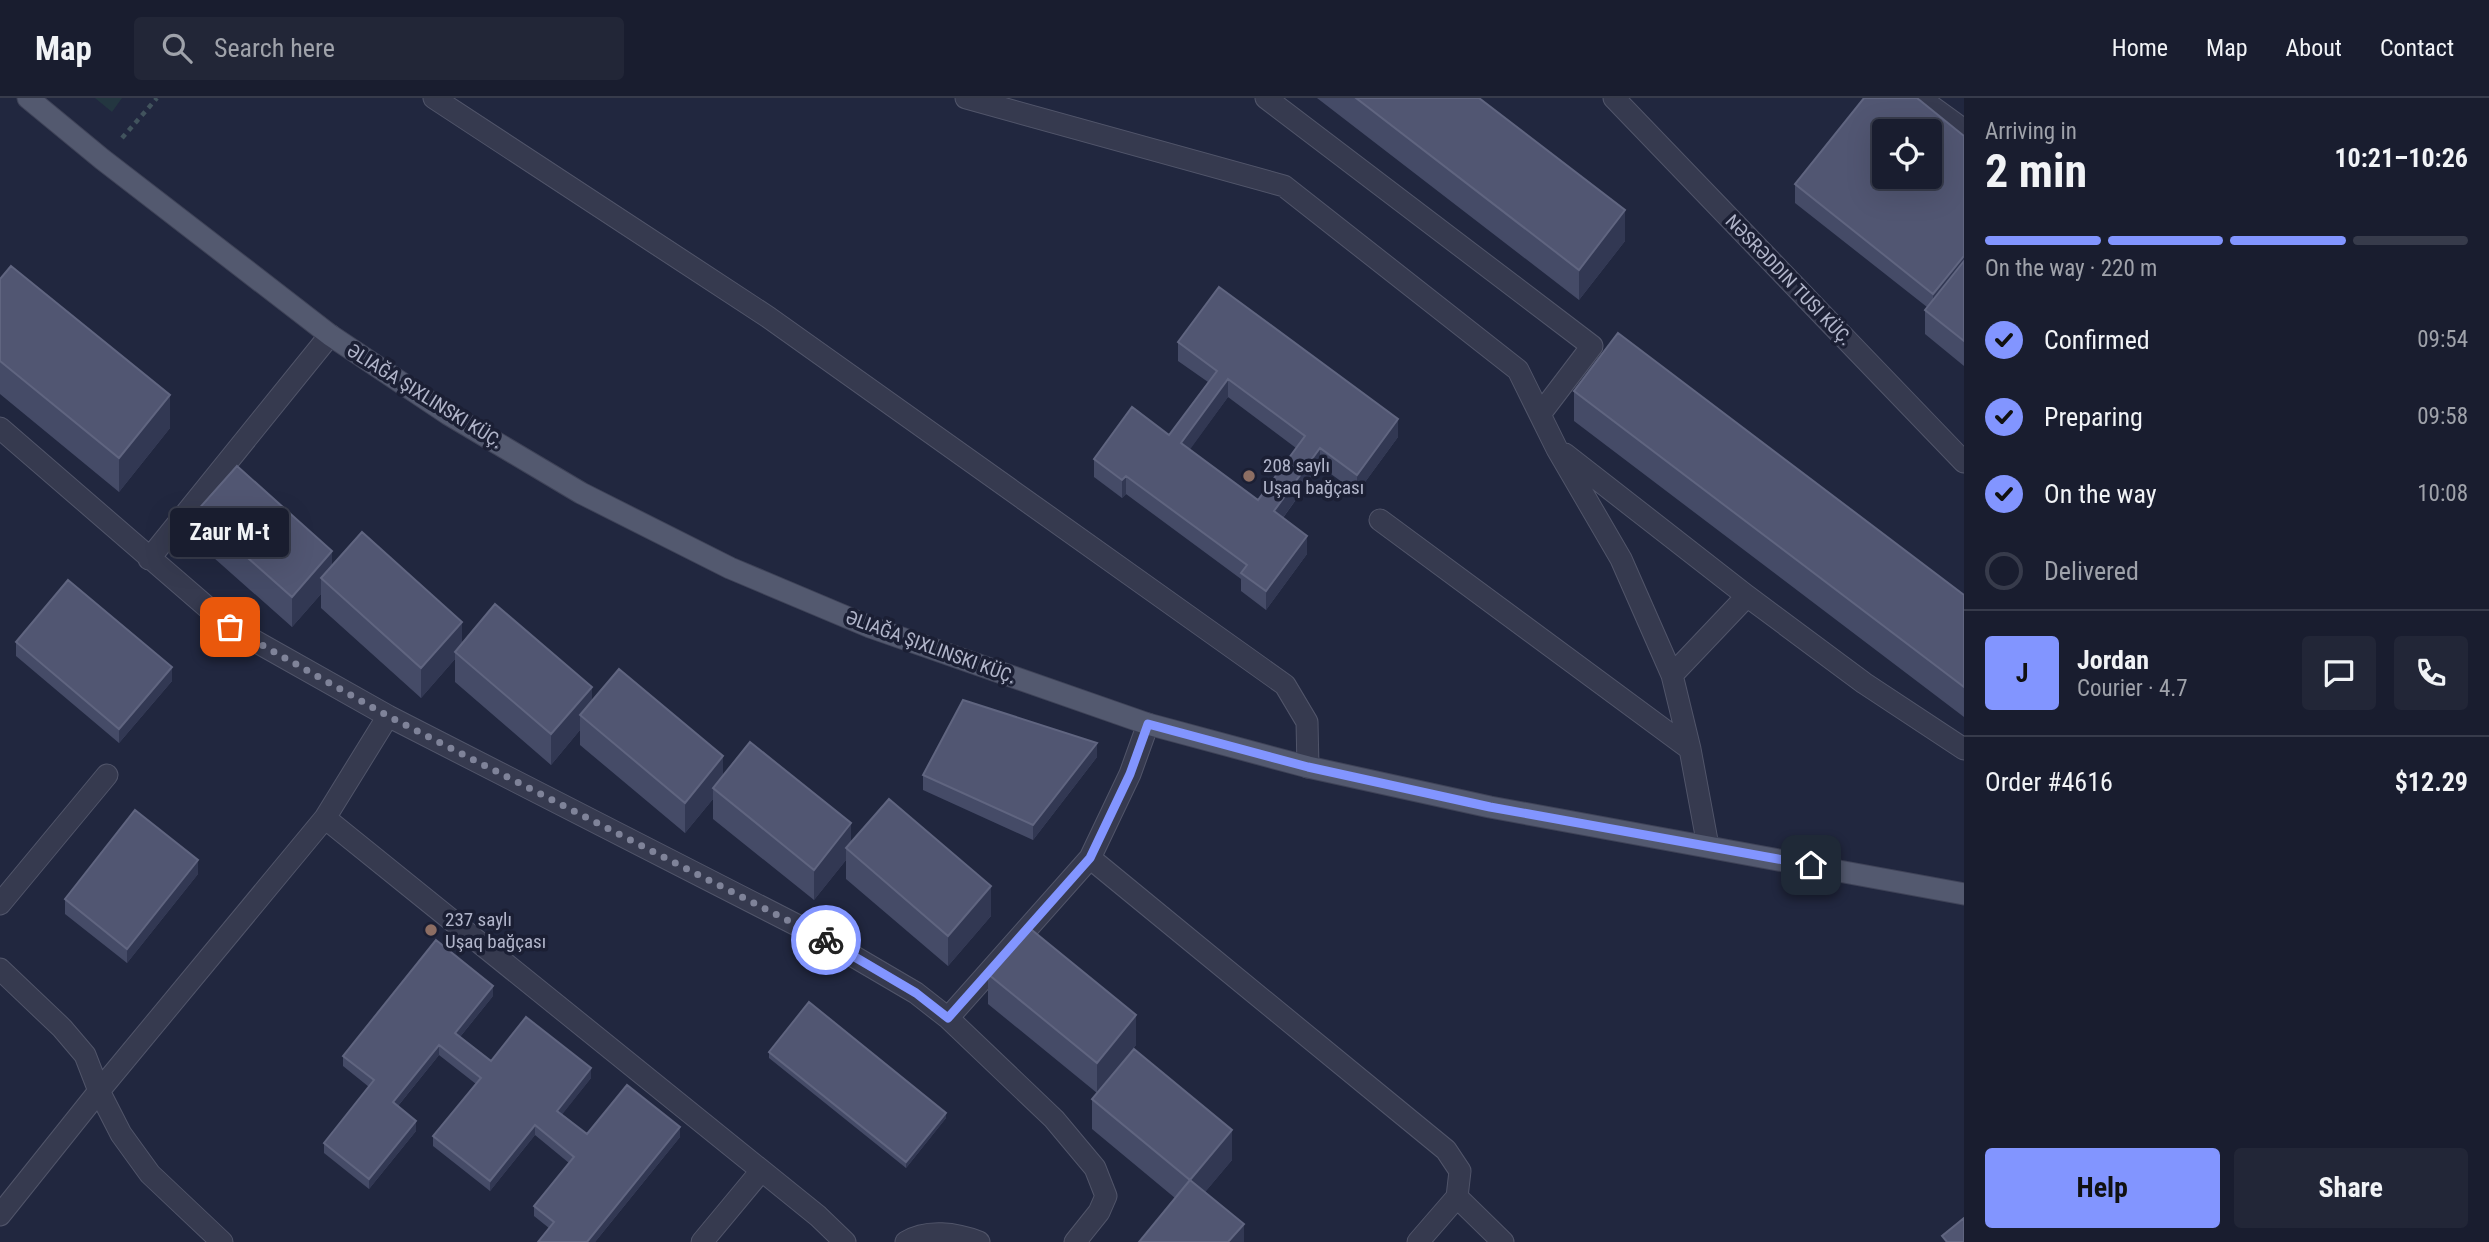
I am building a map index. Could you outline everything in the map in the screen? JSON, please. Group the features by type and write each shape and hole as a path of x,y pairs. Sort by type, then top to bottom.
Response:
{"main road":[{"path":"28,98 102,159 330,335 448,414 581,493 730,568 870,627 1148,724 1308,767 1490,807 1964,894"}],"street":[{"path":"434,98 768,317 1285,685 1307,722 1308,767"},
{"path":"1266,98 1592,346 1541,413"},
{"name":"NƏSRƏDDIN TUSI KÜÇ.","path":"1614,98 1964,462"},
{"path":"1920,98 1957,125"},
{"path":"1943,98 1957,125"},
{"path":"976,100 1284,186 1518,370 1558,449 1621,559 1672,675 1690,749 1708,846"},
{"path":"149,559 330,335"},
{"path":"0,428 230,627 388,716 824,939 916,993 948,1018 1054,1119 1095,1168 1106,1196 1099,1212 1075,1242"},
{"path":"1558,449 1864,683 1964,749"},
{"path":"1380,520 1690,749"},
{"path":"1672,675 1747,596"},
{"path":"0,1215 325,818 388,716"},
{"path":"948,1018 1090,858 1130,774 1148,724"},
{"path":"2,899 107,775"},
{"path":"325,818 818,1216 845,1242"},
{"path":"1090,858 1446,1150 1460,1171 1457,1197 1418,1242"},
{"path":"0,969 62,1028 85,1055 99,1091 121,1134 150,1174 222,1242"},
{"path":"702,1242 761,1171"},
{"path":"1457,1197 1503,1242"},
{"path":"906,1242 918,1234 962,1236 979,1242"}],"path":[{"path":"102,159 158,98"}],"shaded area":[{"path":"95,98 122,98 112,112"}],"building":[{"path":"1356,98 1479,98 1625,210 1579,270"},
{"path":"1864,98 1917,98 1964,136 1964,256 1933,294 1795,184"},
{"path":"1964,261 1964,341 1925,310"},
{"path":"11,266 170,395 119,458 0,361 0,279"},
{"path":"1219,287 1398,419 1357,475 1320,448 1274,511 1307,536 1266,591 1241,573 1247,565 1126,476 1122,480 1094,459 1132,407 1169,435 1217,371 1178,342","holes":["1228,379 1305,436 1258,500 1181,443"]},
{"path":"1618,333 1964,595 1964,687 1574,391"},
{"path":"237,466 332,551 292,597 196,512"},
{"path":"362,532 462,622 421,668 321,578"},
{"path":"68,580 172,667 119,729 16,642"},
{"path":"495,604 592,687 551,734 455,652"},
{"path":"619,669 723,756 685,803 580,715"},
{"path":"963,700 1097,743 1033,825 923,775"},
{"path":"750,742 851,823 814,870 713,788"},
{"path":"889,799 991,886 948,936 846,848"},
{"path":"135,810 198,860 127,949 65,899"},
{"path":"1027,926 1136,1015 1097,1063 988,974"},
{"path":"436,940 493,986 455,1033 491,1061 526,1017 591,1068 557,1111 587,1134 627,1085 680,1127 587,1242 538,1242 554,1222 534,1206 574,1157 535,1125 490,1181 433,1136 481,1078 439,1045 393,1102 416,1121 369,1179 324,1143 374,1080 343,1056"},
{"path":"809,1002 946,1113 906,1162 769,1052"},
{"path":"1134,1049 1232,1130 1190,1180 1092,1099"},
{"path":"1190,1180 1244,1224 1228,1242 1139,1242"},
{"path":"1964,1218 1964,1242 1947,1242 1942,1236"}],"way so far":[{"path":"230,627 388,716 826,940"}],"place":[{"name":"208 saylı Uşaq bağçası","path":"1249,476"},
{"name":"Zaur M-t","path":"230,627"},
{"name":"237 saylı Uşaq bağçası","path":"431,930"}],"route":[{"path":"826,940 916,993 948,1018 1090,858 1130,774 1148,724 1308,767 1490,807 1811,865"}]}
